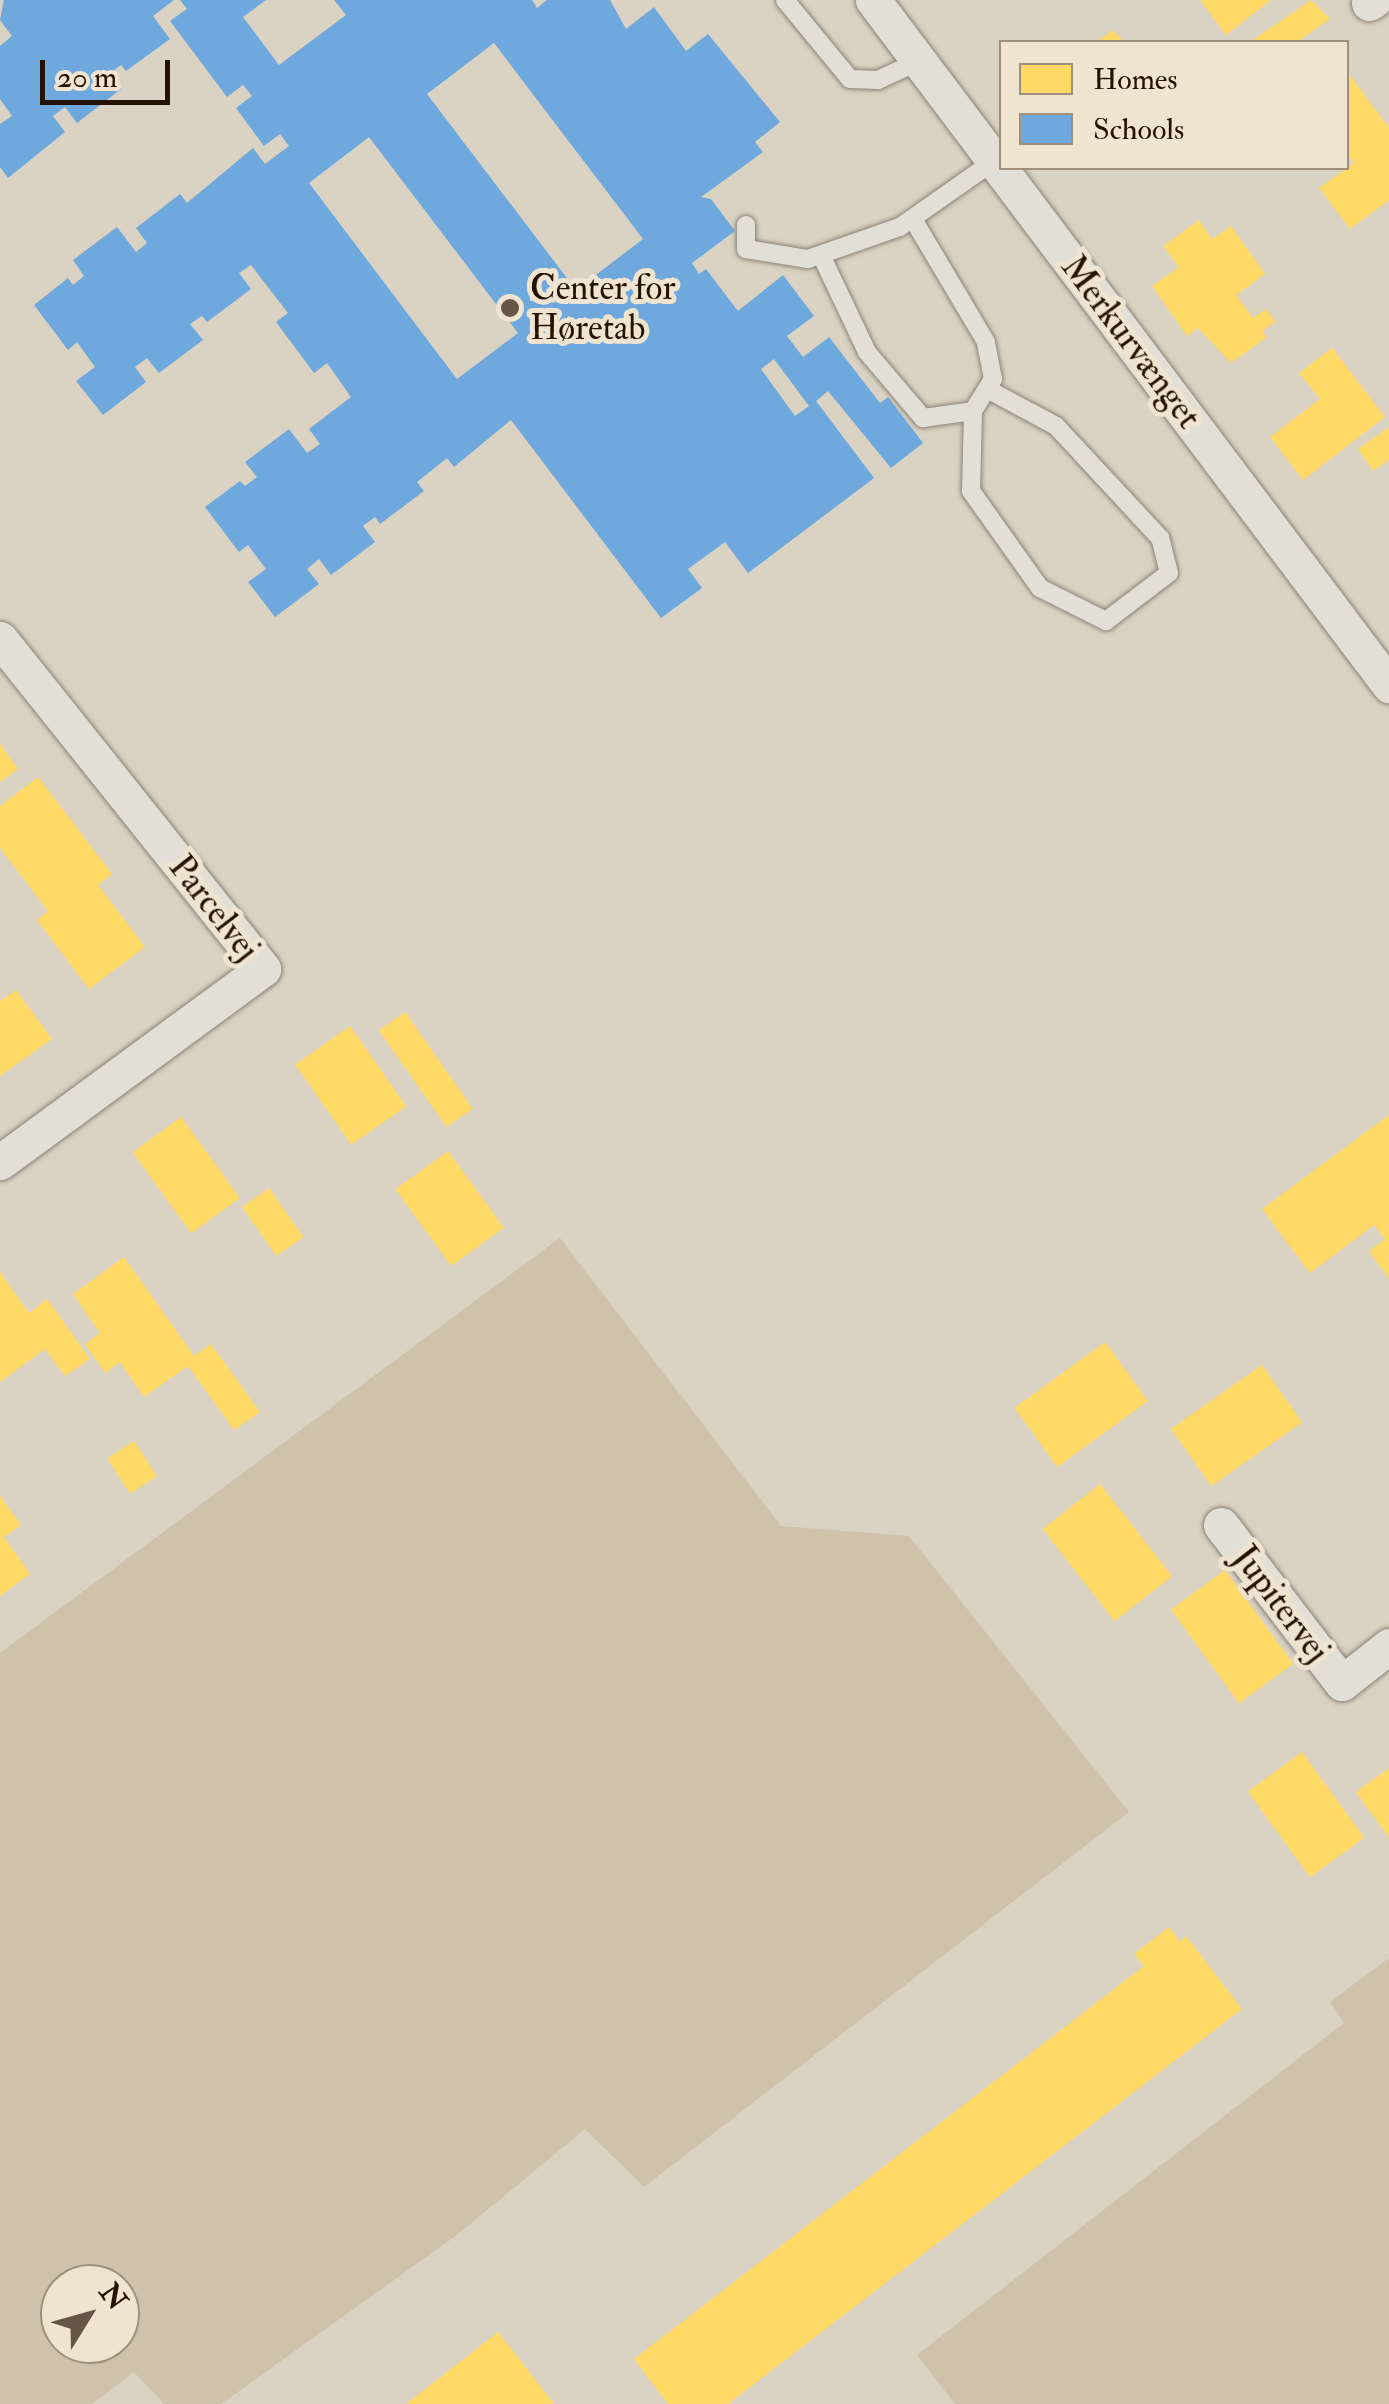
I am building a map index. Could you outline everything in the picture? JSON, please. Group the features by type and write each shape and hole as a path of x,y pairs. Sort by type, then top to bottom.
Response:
{"street":[{"name":"Merkurvænget","path":"873,0 999,168"},
{"name":"Merkurvænget","path":"1001,170 1389,685"},
{"name":"Parcelvej","path":"0,639 263,969 0,1162"},
{"name":"Jupitervej","path":"1221,1525 1342,1682 1389,1646"}],"lane":[{"path":"785,0 850,79 878,80 919,61"},
{"path":"746,225 746,249 808,259 913,218 994,161"},
{"path":"913,218 986,342 993,380 987,389 973,411 972,491 1040,588 1106,620 1169,573 1160,538 1056,426 987,389"},
{"path":"821,254 867,352 923,418 973,411"}],"shaded area":[{"path":"560,1238 781,1526 909,1536 1129,1812 644,2187 585,2129 457,2235 221,2404 164,2404 134,2372 92,2404 0,2404 0,1653"},
{"path":"1389,1958 1389,2404 955,2404 917,2355 1344,2023 1330,2002"}],"building: Homes":[{"path":"1200,0 1271,0 1226,35"},
{"path":"1311,0 1330,19 1300,40 1253,40"},
{"path":"1113,30 1122,40 1100,40"},
{"path":"1349,74 1389,128 1389,200 1350,229 1319,188 1354,163 1349,157"},
{"path":"1199,220 1212,239 1231,226 1265,274 1236,295 1253,318 1266,309 1275,322 1262,331 1267,337 1231,363 1198,328 1187,336 1152,286 1179,267 1163,246"},
{"path":"1332,348 1385,417 1303,480 1270,437 1320,399 1299,373"},
{"path":"1389,427 1389,460 1373,471 1358,449"},
{"path":"0,744 18,769 0,782"},
{"path":"38,777 112,874 98,885 145,947 89,989 37,920 48,911 0,848 0,806"},
{"path":"16,990 52,1039 0,1076 0,1001"},
{"path":"405,1012 473,1109 446,1127 379,1030"},
{"path":"350,1026 406,1106 351,1145 295,1064"},
{"path":"1389,1115 1389,1279 1369,1251 1385,1239 1374,1225 1310,1273 1262,1209"},
{"path":"181,1117 240,1198 191,1233 132,1152"},
{"path":"448,1151 504,1228 451,1266 395,1189"},
{"path":"269,1188 303,1237 276,1256 242,1207"},
{"path":"124,1257 194,1356 211,1344 260,1412 234,1430 188,1366 144,1397 120,1362 105,1373 85,1344 100,1333 73,1294"},
{"path":"0,1272 29,1313 47,1299 90,1359 65,1376 45,1349 0,1382"},
{"path":"1105,1342 1148,1401 1057,1467 1014,1408"},
{"path":"1262,1365 1302,1422 1211,1486 1171,1429"},
{"path":"134,1441 157,1476 130,1494 107,1458"},
{"path":"1100,1484 1172,1576 1115,1621 1042,1529"},
{"path":"0,1496 21,1525 4,1537 30,1574 0,1596"},
{"path":"1225,1570 1293,1664 1239,1703 1171,1609"},
{"path":"1302,1752 1364,1838 1310,1877 1248,1791"},
{"path":"1389,1768 1389,1838 1356,1792"},
{"path":"1169,1927 1180,1942 1186,1936 1242,2009 728,2404 668,2404 634,2359 1144,1966 1134,1954"},
{"path":"498,2332 554,2404 406,2404"}],"building: Schools":[{"path":"4,0 174,0 153,16 170,39 126,71 121,65 109,74 121,89 77,123 65,107 53,116 65,132 8,178 0,167 0,124 12,116 0,99 0,46 12,36 0,20"},
{"name":"Center for Høretab","path":"180,0 266,0 243,17 279,65 346,15 334,0 532,0 537,8 547,0 610,0 626,29 654,7 686,51 708,34 780,122 755,142 763,152 701,197 711,199 735,231 692,263 699,274 706,269 738,311 783,275 814,316 787,336 803,357 829,337 880,403 888,397 923,443 891,468 828,391 816,401 874,478 748,573 725,542 688,569 702,588 661,618 511,420 454,467 447,458 417,482 424,491 380,524 375,517 363,526 375,542 331,575 319,559 307,569 319,584 275,617 248,582 266,569 248,545 239,552 205,507 240,481 245,486 257,477 245,462 289,429 307,453 320,444 309,429 351,397 327,363 314,373 276,322 288,313 251,265 239,273 251,289 207,322 202,316 190,324 203,340 159,373 147,358 135,367 146,382 103,415 76,381 95,367 77,342 68,350 34,305 68,278 73,285 84,276 73,260 117,227 136,252 147,243 136,228 180,194 187,203 253,148 265,164 289,146 280,134 264,146 236,108 252,96 243,85 227,97 170,21 187,9","holes":["494,43 643,239 576,290 427,94","369,137 518,333 457,379 309,183","774,359 809,406 795,416 761,369"]}],"place":[{"name":"Center for Høretab","path":"510,308"}]}
